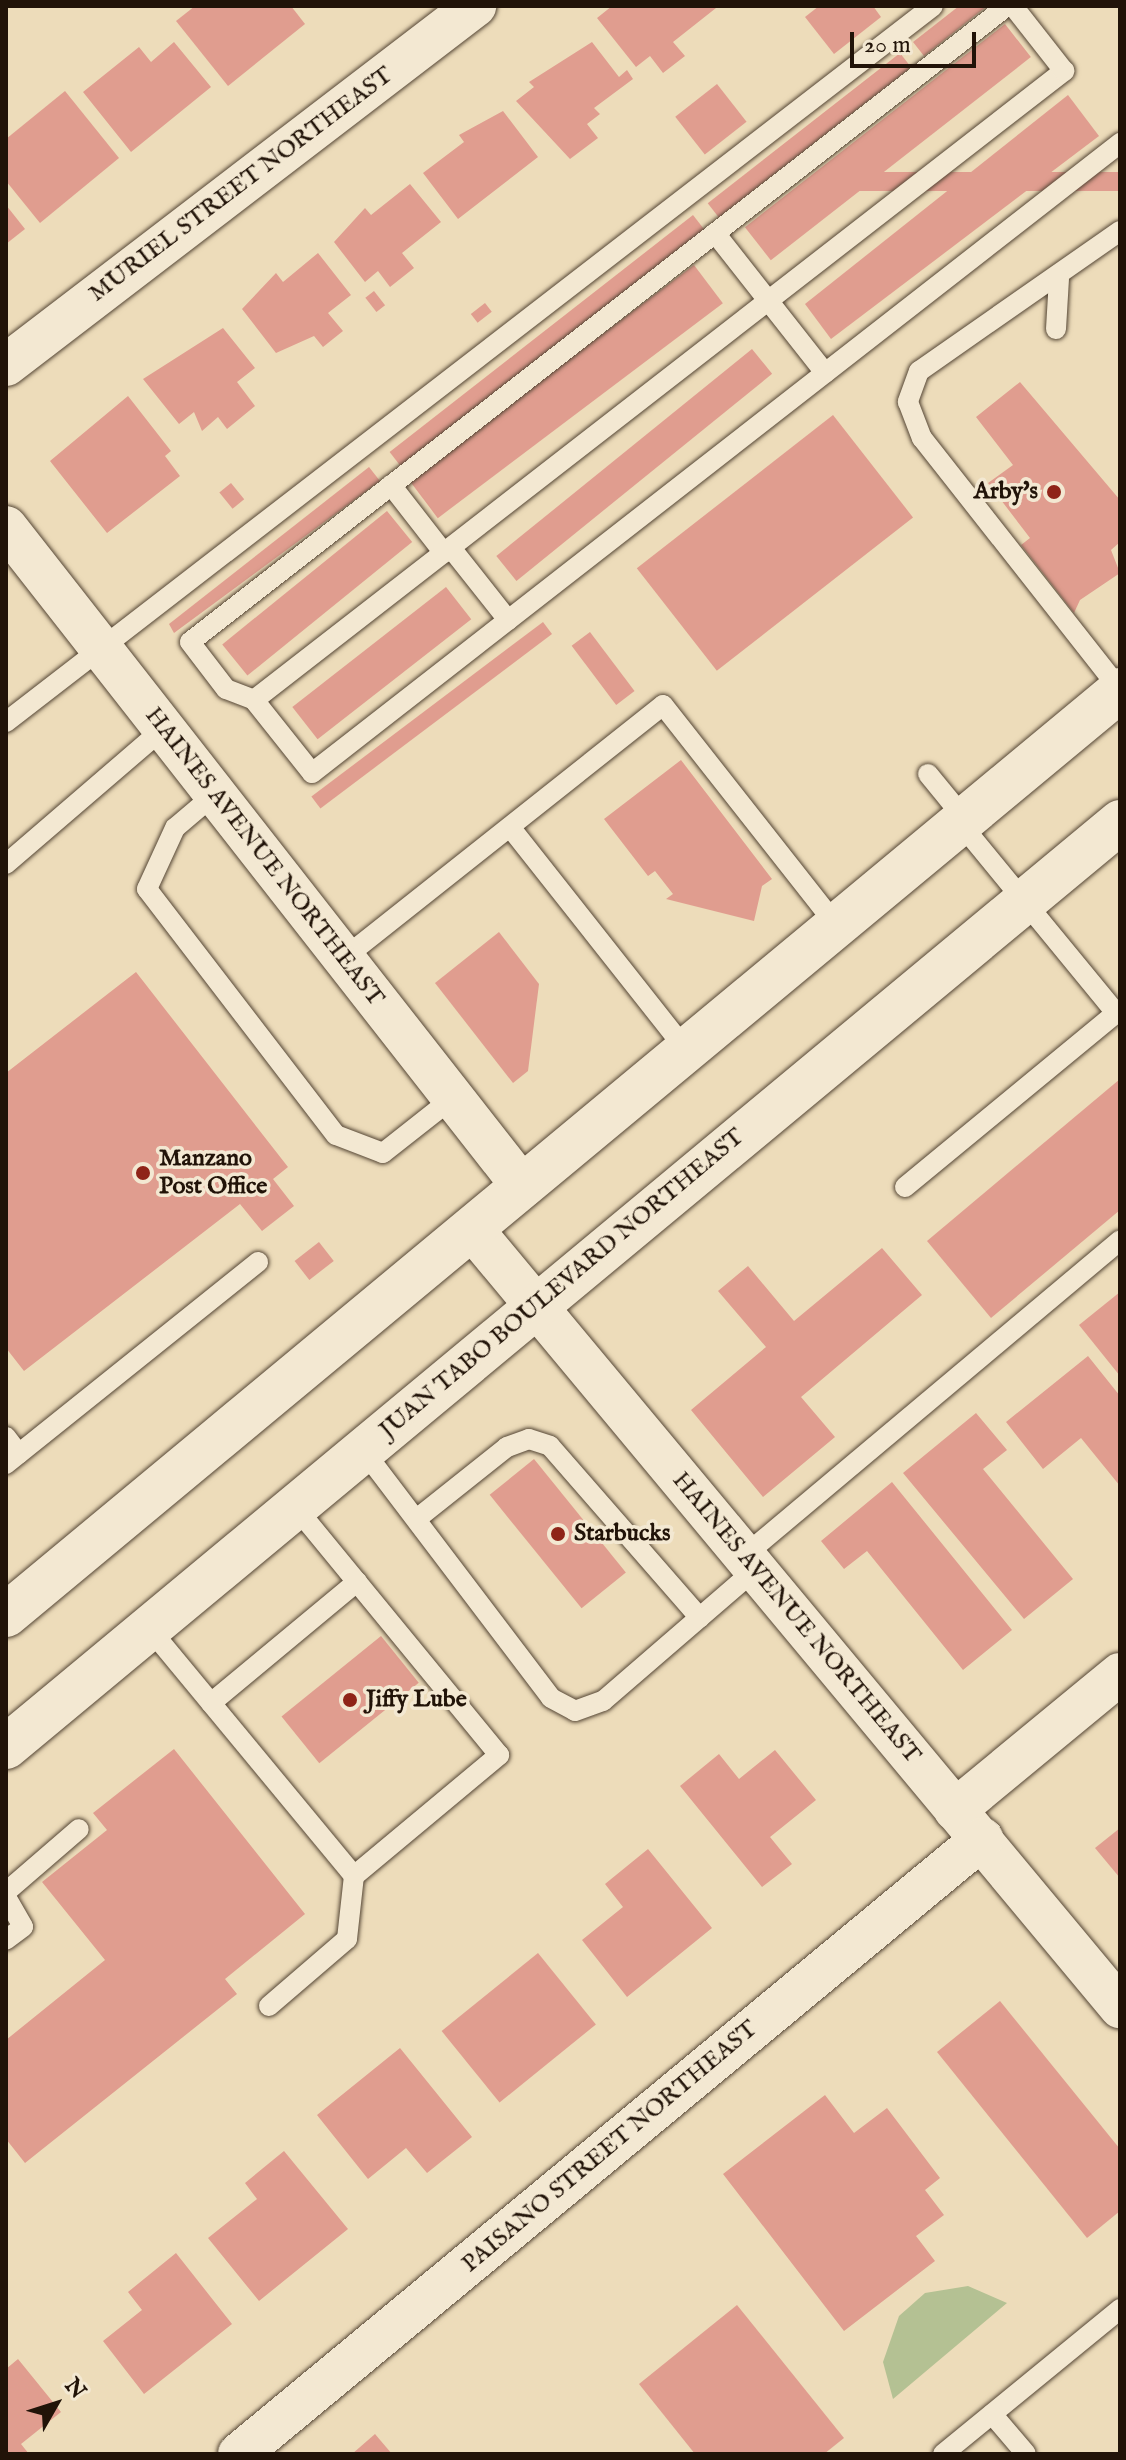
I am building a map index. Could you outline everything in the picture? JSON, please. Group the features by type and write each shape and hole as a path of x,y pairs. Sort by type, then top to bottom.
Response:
{"main road":[{"path":"6,1615 1120,690"},
{"name":"JUAN TABO BOULEVARD NORTHEAST","path":"6,1747 1120,822"}],"street":[{"name":"MURIEL STREET NORTHEAST","path":"6,365 475,6"},
{"name":"HAINES AVENUE NORTHEAST","path":"6,527 523,1187"},
{"name":"HAINES AVENUE NORTHEAST","path":"472,1229 1120,2007"},
{"name":"PAISANO STREET NORTHEAST","path":"239,2454 968,1825 1120,1674"}],"lane":[{"path":"6,722 933,6"},
{"path":"254,700 1064,71 1010,6 190,642 226,689 254,700 312,773 1120,143"},
{"path":"1120,231 1059,278 1035,285 919,371 908,402 922,438 1120,690"},
{"path":"715,233 825,373"},
{"path":"1056,329 1059,278"},
{"path":"391,485 508,620"},
{"path":"344,958 663,705 837,926"},
{"path":"6,864 164,728"},
{"path":"905,1187 1118,1011 1025,900 928,774"},
{"path":"215,794 175,828 147,889 336,1135 383,1153 453,1098"},
{"path":"510,827 687,1051"},
{"path":"363,1450 419,1517 448,1571 551,1698 575,1711 603,1701 700,1618 750,1563 1120,1241"},
{"path":"6,1437 12,1459 258,1262"},
{"path":"419,1517 507,1447 529,1439 550,1446 700,1618"},
{"path":"269,2006 347,1939 354,1876 499,1755 295,1507"},
{"path":"211,1703 357,1582"},
{"path":"149,1628 354,1876"},
{"path":"6,1940 23,1927 6,1895 79,1829"},
{"path":"943,2454 1120,2309"},
{"path":"992,2414 1026,2454"}],"green space":[{"path":"968,2286 1007,2303 893,2399 883,2362 899,2316 925,2293"}],"building":[{"path":"195,6 291,6 305,24 228,86 176,21"},
{"path":"612,6 716,8 673,42 685,56 663,73 650,56 636,67 597,18"},
{"path":"819,6 873,6 881,17 834,54 805,17"},
{"path":"959,6 987,6 924,56 913,42"},
{"path":"1005,24 1031,57 771,260 745,227"},
{"path":"174,42 211,87 131,152 83,92 139,47 151,62"},
{"path":"592,42 619,77 627,70 633,79 594,108 600,114 587,124 598,138 570,159 516,101 534,87 529,82"},
{"path":"900,53 911,67 719,217 708,203"},
{"path":"717,84 747,122 705,154 675,117"},
{"path":"65,91 119,158 40,223 6,181 6,139"},
{"path":"1068,95 1099,136 831,339 805,304"},
{"path":"503,111 538,157 458,219 423,173 464,142 459,135"},
{"path":"831,172 1120,172 1120,191 831,191"},
{"path":"410,184 441,222 402,253 414,268 390,287 378,271 365,282 334,242 365,208 371,215"},
{"path":"6,205 25,229 6,244"},
{"path":"693,215 704,229 401,466 390,452"},
{"path":"318,253 351,295 328,313 343,331 323,347 314,336 276,353 242,309 276,273 283,282"},
{"path":"694,265 723,303 438,518 409,480"},
{"path":"374,291 385,305 376,312 365,298"},
{"path":"485,303 492,312 478,323 471,314"},
{"path":"223,328 255,368 237,382 255,406 227,429 218,417 202,431 194,412 179,424 143,379"},
{"path":"752,349 772,374 516,581 496,556"},
{"name":"Arby's","path":"1020,382 1120,500 1120,542 1111,550 1120,573 1080,600 1074,613 1021,545 1030,538 988,483 1013,465 976,417"},
{"path":"128,396 171,451 165,456 180,476 107,533 50,461"},
{"path":"833,415 913,517 717,671 637,568"},
{"path":"369,467 380,481 174,633 169,624"},
{"path":"231,483 244,499 233,509 219,492"},
{"path":"387,511 412,542 247,676 222,644"},
{"path":"446,587 471,619 318,739 292,707"},
{"path":"543,622 552,634 320,809 311,797"},
{"path":"590,632 635,691 616,705 572,646"},
{"path":"681,760 772,879 762,886 754,921 666,899 673,894 655,871 648,876 604,819"},
{"path":"499,932 539,984 528,1071 513,1083 435,983"},
{"name":"Manzano Post Office","path":"136,972 288,1167 273,1179 294,1206 262,1231 240,1204 24,1371 6,1348 6,1073"},
{"path":"1120,1079 1120,1210 991,1318 927,1241"},
{"path":"319,1242 334,1261 309,1280 295,1261"},
{"path":"882,1248 922,1295 801,1397 835,1437 763,1497 691,1410 766,1347 718,1291 748,1266 794,1321"},
{"path":"1120,1292 1120,1376 1079,1325"},
{"path":"1088,1356 1120,1396 1120,1486 1081,1438 1043,1469 1006,1422"},
{"path":"976,1413 1007,1450 983,1469 1073,1579 1024,1619 903,1473"},
{"name":"Starbucks","path":"534,1459 626,1572 582,1608 490,1495"},
{"path":"892,1482 1012,1630 963,1670 867,1551 844,1569 821,1541"},
{"name":"Jiffy Lube","path":"381,1636 419,1683 319,1763 282,1717"},
{"path":"174,1749 305,1914 225,1979 237,1994 25,2163 6,2139 6,2040 105,1960 42,1882 107,1830 93,1813"},
{"path":"775,1750 816,1800 770,1837 792,1864 762,1887 680,1786 719,1754 739,1779"},
{"path":"1120,1828 1120,1878 1095,1848"},
{"path":"648,1849 712,1928 627,1997 582,1940 623,1907 605,1884"},
{"path":"538,1953 596,2024 500,2103 442,2031"},
{"path":"1000,2001 1120,2149 1120,2211 1087,2238 937,2052"},
{"path":"400,2048 472,2137 427,2173 406,2148 368,2179 317,2115"},
{"path":"825,2095 854,2133 887,2108 940,2178 925,2190 944,2215 916,2236 935,2261 844,2331 723,2174"},
{"path":"284,2151 348,2229 259,2301 208,2238 257,2199 245,2183"},
{"path":"176,2253 232,2324 144,2394 103,2341 142,2310 128,2292"},
{"path":"737,2305 844,2438 824,2454 695,2454 639,2384"},
{"path":"18,2359 61,2412 21,2444 29,2454 6,2454 6,2369"},
{"path":"375,2434 392,2454 352,2454"}],"place":[{"name":"Arby's","path":"1054,492"},
{"name":"Manzano Post Office","path":"143,1173"},
{"name":"Starbucks","path":"558,1534"},
{"name":"Jiffy Lube","path":"350,1700"}]}
